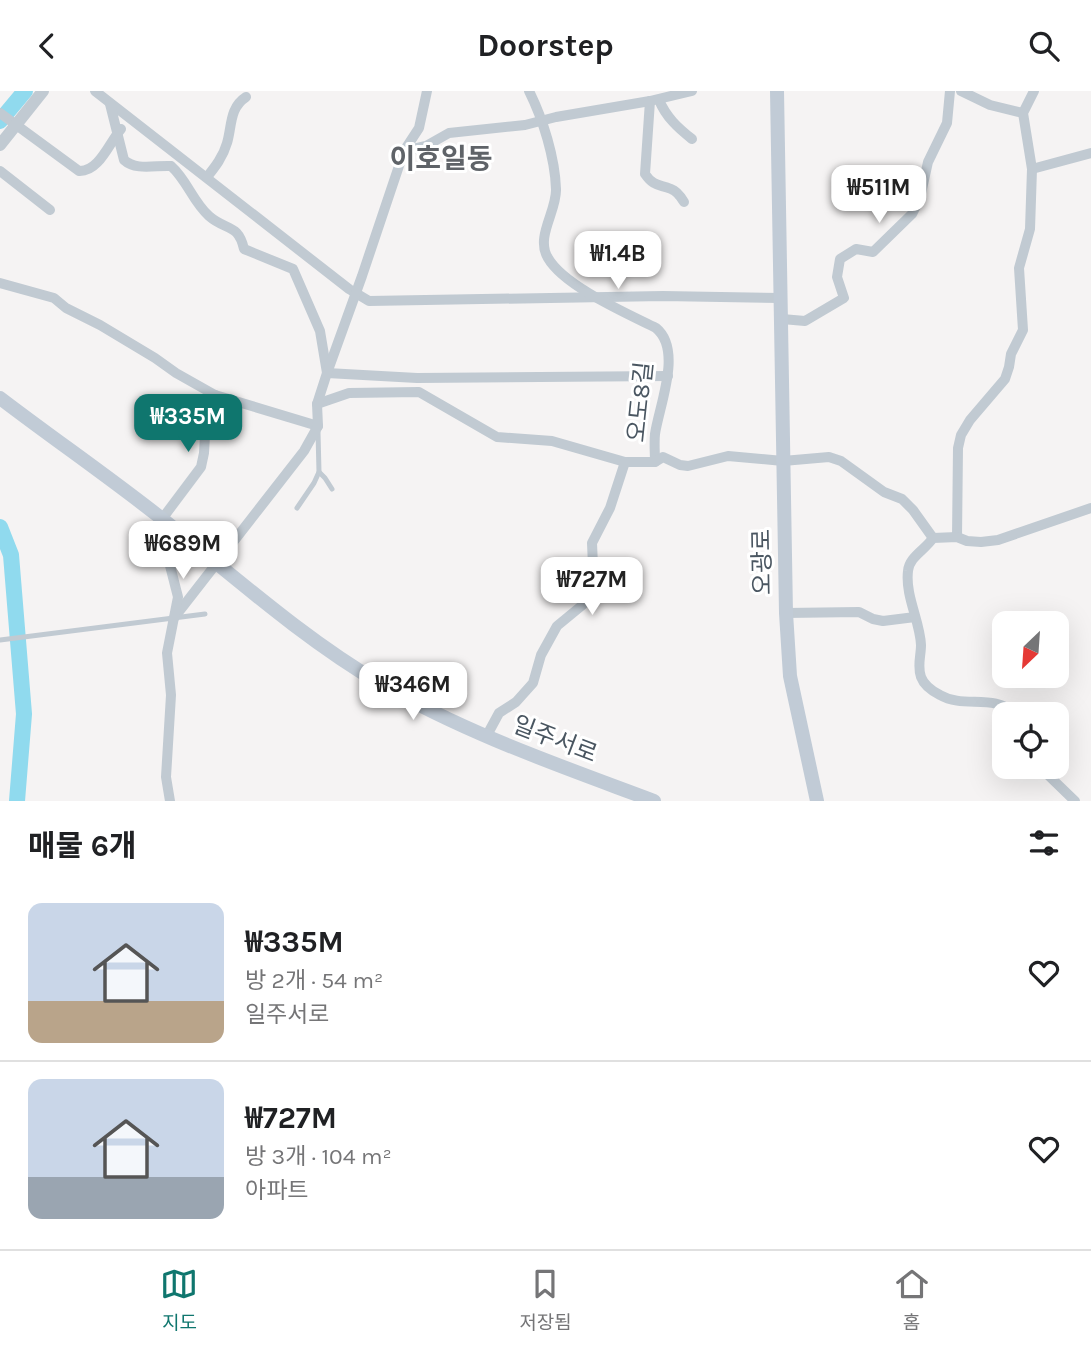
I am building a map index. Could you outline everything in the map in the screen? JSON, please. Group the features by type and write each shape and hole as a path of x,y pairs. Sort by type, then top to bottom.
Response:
{"main road":[{"name":"오광로","path":"776,91 786,613 790,676 817,801"},
{"name":"일주서로","path":"0,398 162,519 280,614 358,669 424,708 486,737 654,801"}],"street":[{"path":"0,145 8,119 43,91"},
{"path":"95,91 356,294 369,301 663,296 781,298"},
{"path":"174,618 304,451 318,426 317,404 327,373 404,151 419,128 427,91"},
{"name":"오도8길","path":"529,91 538,109 551,155 556,189 545,251 556,268 599,298 663,333 666,340 668,376 655,433 655,462"},
{"path":"404,151 426,146 449,133 525,125 655,101 692,91"},
{"path":"782,319 805,321 844,298 837,277 841,259 856,249 873,252 912,214 920,198 928,162 947,123 950,91"},
{"path":"961,91 990,105 1023,113"},
{"path":"957,537 958,448 961,435 970,420 1005,379 1011,354 1023,330 1019,268 1030,229 1032,169 1023,113 1034,91"},
{"path":"207,177 220,161 228,143 233,113 246,97"},
{"path":"655,101 679,129 692,139"},
{"path":"655,101 645,174 659,187 670,188 684,202"},
{"path":"110,104 124,160 134,166 156,165 173,168 211,218 237,230 242,237 244,249 293,269 320,331 327,373"},
{"path":"8,119 79,171 87,171 95,165 130,119"},
{"path":"1032,169 1091,153"},
{"path":"173,168 180,157"},
{"path":"0,171 50,210"},
{"path":"0,283 54,298 66,308 100,325 215,395 318,426"},
{"path":"327,373 417,378 668,376"},
{"path":"317,404 349,393 419,392 497,437 552,441 625,463 655,462 663,457 688,466 728,456 783,460 829,457 841,461 876,487 902,499 933,538"},
{"path":"170,801 166,777 171,695 167,653 178,590 165,546 162,519 201,467 206,417 215,395"},
{"path":"486,737 499,713 516,702 533,683 541,655 557,627 591,598 594,588 592,543 610,508 625,463"},
{"path":"997,702 960,701 943,697 930,689 920,673 921,645 908,572 911,560 933,538 957,537 981,542 998,540 1091,508"},
{"path":"786,613 859,612 883,621 915,617"},
{"path":"1052,779 1074,801"}],"lane":[{"path":"297,508 319,472 318,426"},
{"path":"319,472 332,489"},
{"path":"2,640 205,614"}],"waterway":[{"path":"0,121 25,91"},
{"path":"0,527 11,555 24,714 17,801"}],"district":[{"name":"이호일동","path":"441,158"}]}
